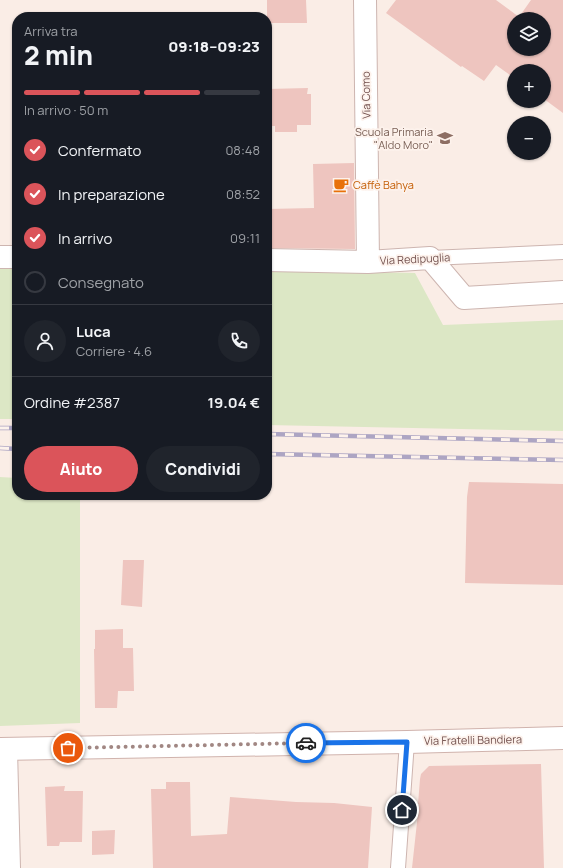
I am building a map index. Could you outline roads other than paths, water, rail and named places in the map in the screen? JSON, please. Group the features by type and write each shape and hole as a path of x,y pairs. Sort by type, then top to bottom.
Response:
{"street":[{"name":"Via Como","path":"365,0 368,262"},
{"path":"0,257 12,257"},
{"name":"Via Redipuglia","path":"272,260 368,262 430,258"},
{"path":"430,258 464,298 563,292"},
{"name":"Via Fratelli Bandiera","path":"3,749 563,738"},
{"path":"3,749 9,868"}],"lane":[{"name":"Via Redipuglia","path":"430,258 563,252"},
{"path":"398,868 407,742"}],"railway":[{"path":"0,428 12,428"},
{"path":"272,434 563,441"},
{"path":"0,448 12,449"},
{"path":"272,454 563,460"}],"place":[{"name":"Scuola Primaria \"Aldo Moro\"","path":"445,138"},
{"name":"Caffè Bahya","path":"341,185"}]}
